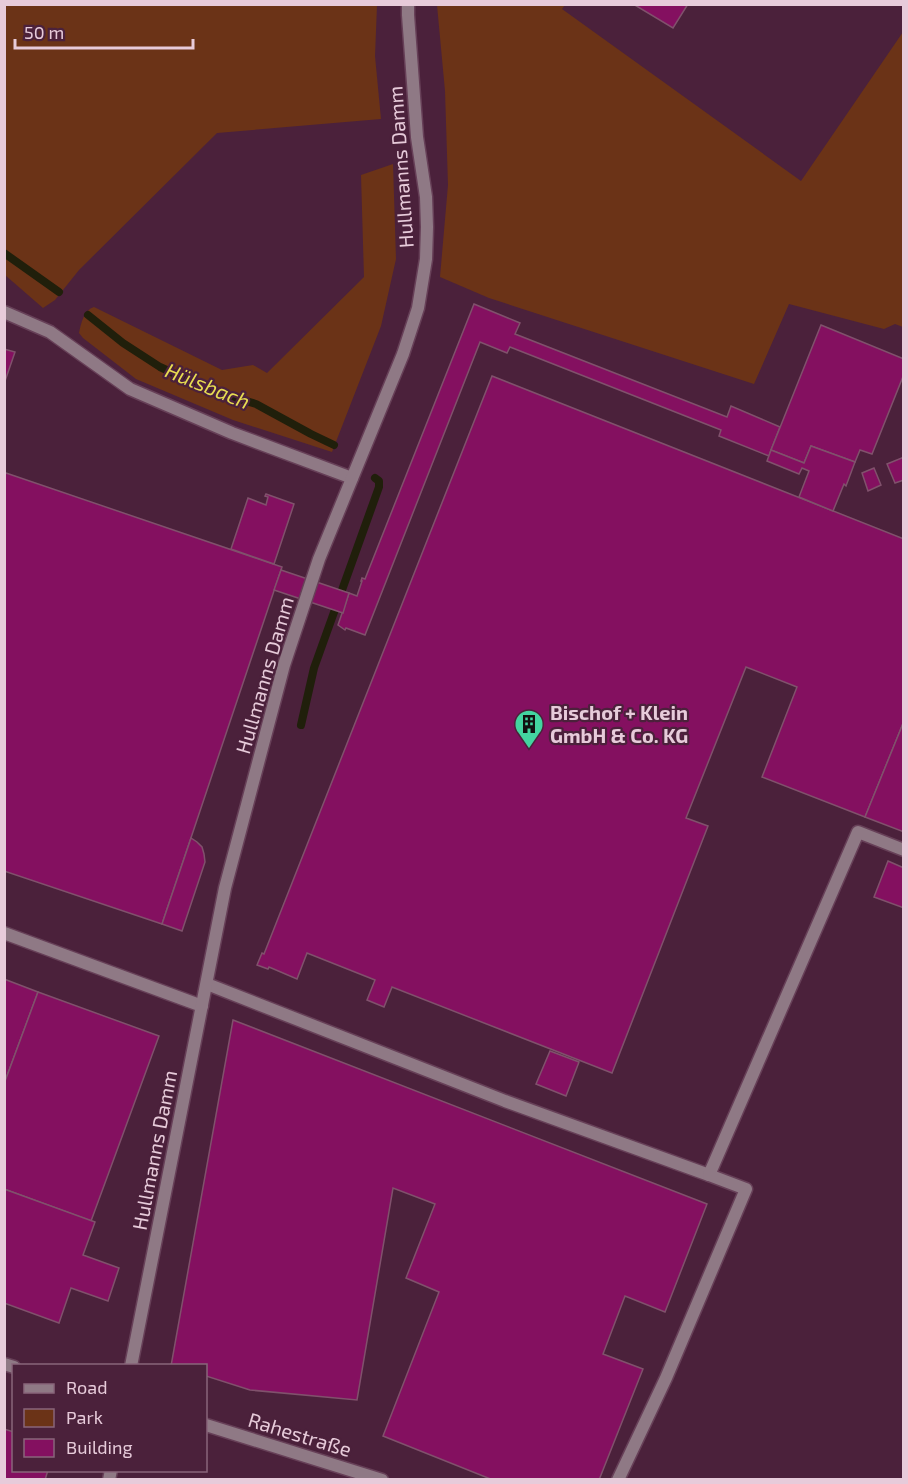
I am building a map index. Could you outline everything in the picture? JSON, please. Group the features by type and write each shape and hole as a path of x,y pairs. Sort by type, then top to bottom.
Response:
{"street":[{"name":"Hullmanns Damm","path":"131,1364 225,888 284,666 319,559 402,354 418,308 426,259 427,227 426,197 417,137 408,4"},
{"path":"4,312 50,332 130,389 232,432 352,478"},
{"path":"709,1175 858,832 903,850"},
{"path":"4,933 202,1006"},
{"path":"207,984 505,1101 746,1189 666,1378 618,1479"},
{"name":"Rahestraße","path":"207,1425 382,1479"}],"green space":[{"path":"5,4 377,5 375,56 381,119 217,133 79,270 55,300 43,308 5,275"},
{"path":"437,5 565,5 562,9 801,181 903,32 903,327 895,324 884,329 789,304 754,384 489,298 440,277 448,185 445,91"},
{"path":"393,164 396,259 381,326 332,452 233,420 136,379 79,333 85,314 94,307 222,370 253,365 267,373 364,277 361,175"}],"building":[{"path":"633,4 688,4 673,28"},
{"path":"474,304 520,323 515,334 727,417 731,406 780,427 769,456 719,436 721,430 510,347 507,353 480,342 365,635 346,628 345,630 338,625 349,593 357,596 362,578 365,579"},
{"path":"821,325 904,359 904,374 872,454 860,450 855,462 811,446 804,463 771,450"},
{"path":"4,349 15,352 4,384"},
{"name":"Bischof + Klein GmbH & Co. KG","path":"492,376 904,539 904,721 865,817 762,777 797,687 746,667 686,818 708,826 612,1073 392,987 384,1007 367,1000 375,980 307,953 297,979 269,967 268,969 257,965 262,953 264,954"},
{"path":"811,446 855,462 833,511 799,497 809,471 802,468 799,474 767,461 771,450 804,463"},
{"path":"904,457 904,480 895,483 887,464"},
{"path":"874,468 881,485 868,491 862,473"},
{"path":"6,473 282,567 162,924 4,871 4,476"},
{"path":"266,494 294,504 274,564 231,549 248,498 266,505 268,497 265,496"},
{"path":"281,570 349,593 343,613 274,590"},
{"path":"904,721 904,832 865,817"},
{"path":"191,838 202,847 205,862 182,931 162,924"},
{"path":"888,861 904,868 904,908 874,897"},
{"path":"4,979 38,992 4,1084"},
{"path":"38,992 159,1036 91,1221 4,1189 4,1084"},
{"path":"233,1020 707,1204 665,1312 625,1296 603,1354 643,1369 599,1480 493,1480 383,1436 439,1292 406,1278 435,1204 393,1188 357,1400 250,1390 207,1376 207,1364 171,1364"},
{"path":"550,1051 579,1062 566,1096 536,1084"},
{"path":"4,1189 95,1222 83,1255 119,1268 108,1301 71,1288 59,1323 4,1303"},
{"path":"4,1429 12,1431 12,1472 47,1472 45,1480 4,1480"}],"waterway":[{"name":"Hülsbach","path":"4,253 59,292"},
{"name":"Hülsbach","path":"88,315 123,343 160,367 212,391 256,404 334,445"},
{"name":"Hülsbach","path":"301,725 314,668 379,487 379,481 375,478"}],"place":[{"name":"Bischof + Klein GmbH & Co. KG","path":"529,750"}]}
